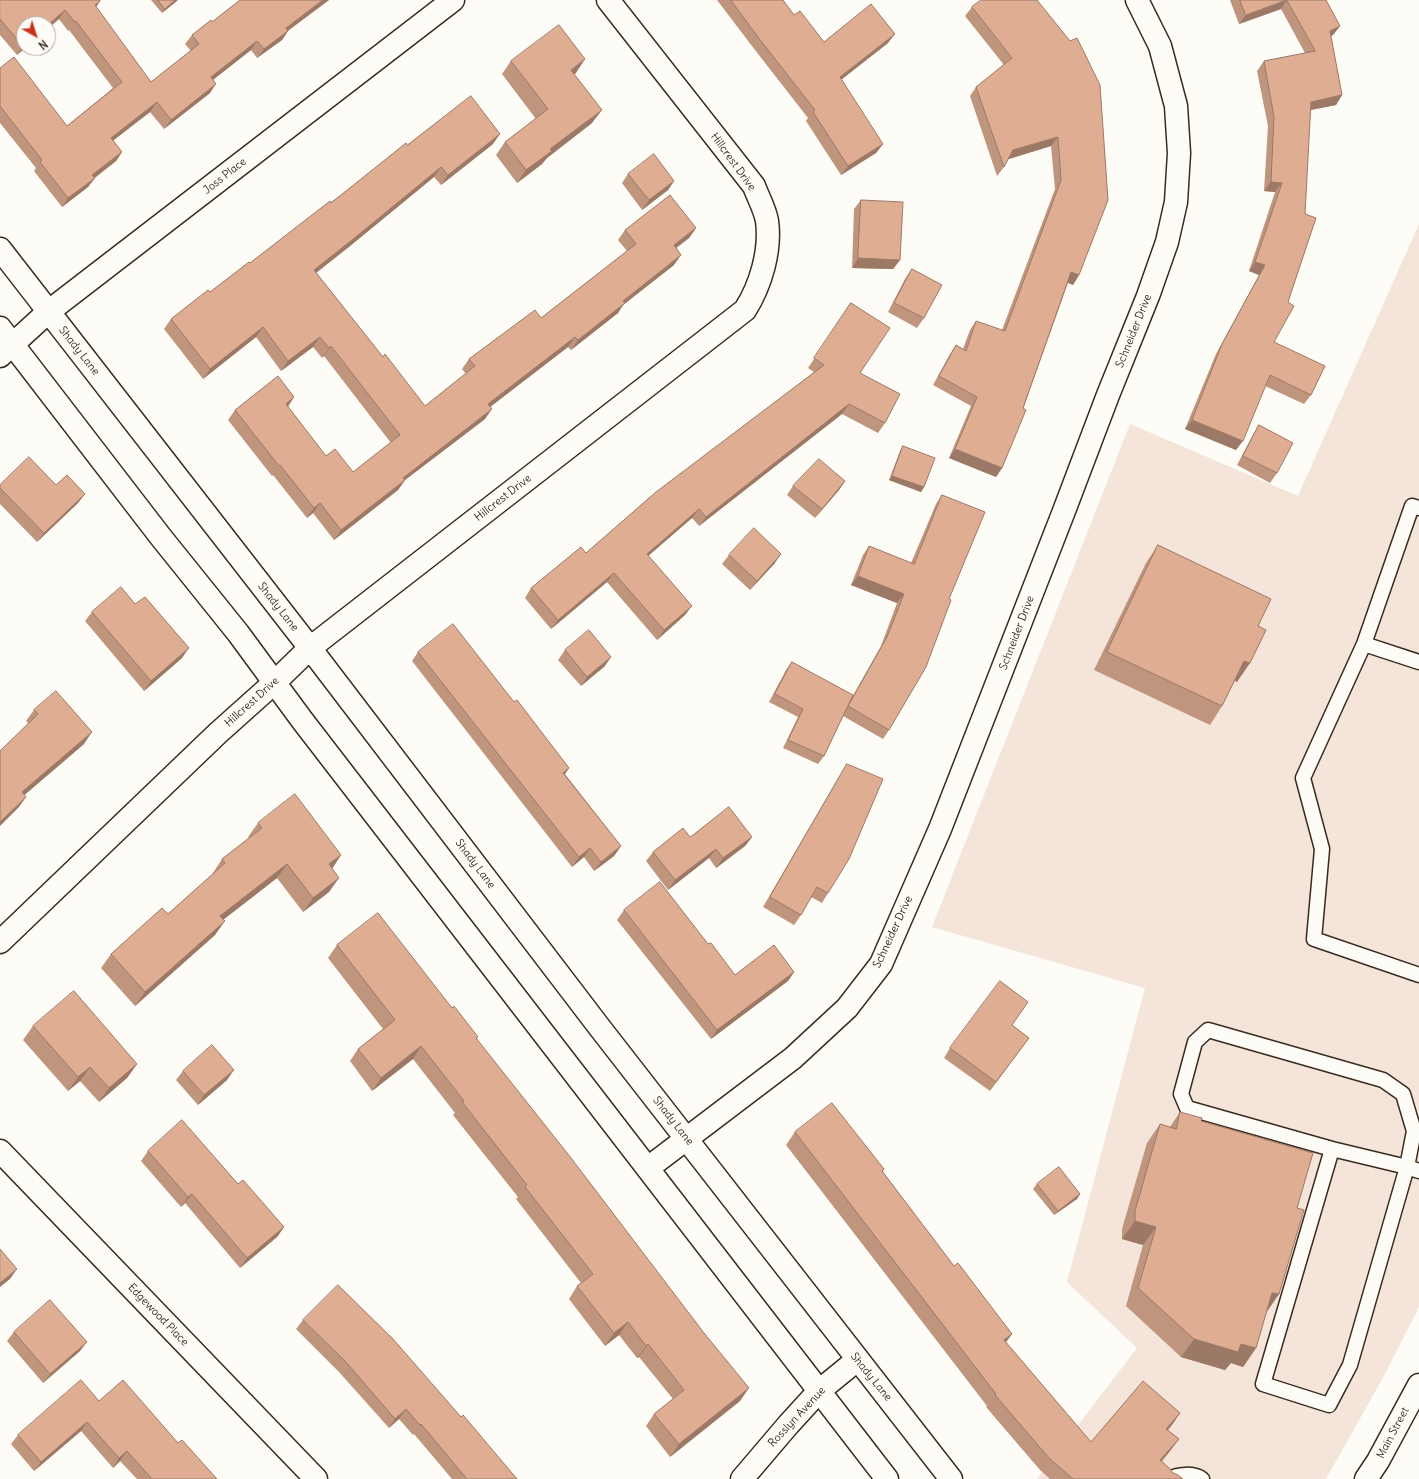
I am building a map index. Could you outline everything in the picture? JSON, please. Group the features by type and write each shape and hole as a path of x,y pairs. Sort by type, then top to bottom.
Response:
{"street":[{"name":"Joss Place","path":"4,343 48,312 453,0"},
{"name":"Hillcrest Drive","path":"0,942 218,733 275,682 310,648 745,310 751,300 762,271 767,243 767,220 754,186 608,0"},
{"name":"Schneider Drive","path":"648,1168 792,1058 848,1008 881,964 940,829 1108,395 1148,296 1167,242 1176,202 1179,153 1176,106 1160,46 1138,0"},
{"name":"Shady Lane","path":"0,249 310,648 600,1028 951,1479"},
{"path":"4,343 238,633 302,720 887,1479"},
{"name":"Edgewood Place","path":"0,1151 316,1479"},
{"name":"Rosslyn Avenue","path":"742,1479 819,1391 857,1360"},
{"name":"Main Street","path":"1366,1479 1378,1461 1419,1385"}],"lane":[{"path":"1419,508 1412,506 1364,644 1303,778 1322,849 1314,939 1419,976"},
{"path":"1364,644 1419,662"},
{"path":"1332,1149 1263,1384 1329,1406 1350,1365 1413,1169 1414,1132 1403,1094 1383,1080 1208,1030 1195,1042 1181,1094 1187,1108 1332,1149 1413,1169"},
{"path":"1169,1479 1171,1477 1186,1475 1198,1476 1202,1479"}],"shaded area":[{"path":"1419,224 1419,1307 1385,1374 1326,1479 1037,1479 1137,1348 1067,1282 1145,988 932,927 1130,424 1298,496"}],"building":[{"path":"0,0 100,0 95,5 151,82 199,44 192,35 211,20 212,22 240,0 323,0 286,28 288,31 264,49 257,41 211,77 216,84 171,120 157,102 111,138 122,152 92,175 95,178 68,198 40,162 42,160 0,106 0,68 14,57 67,126 122,82 76,21 75,22 65,10 56,18 56,16 16,16 16,38 0,19"},
{"path":"158,0 175,0 165,9"},
{"path":"731,0 783,0 794,15 800,11 824,42 871,4 895,34 840,77 883,144 848,166 813,112 815,110"},
{"path":"981,0 1037,0 1070,41 1077,38 1100,85 1108,200 1079,275 1071,272 1023,408 1026,410 1002,468 955,449 977,397 939,376 956,345 966,351 976,321 1005,331 1061,180 1058,137 1013,150 1004,167 976,87 1012,58 972,7"},
{"path":"1240,0 1287,0 1246,15"},
{"path":"1287,0 1326,0 1340,26 1330,31 1342,95 1311,102 1305,214 1316,218 1288,302 1294,306 1274,342 1325,366 1311,395 1270,375 1243,441 1192,420 1222,344 1265,265 1255,262 1282,183 1271,182 1274,117 1264,61 1315,51"},
{"path":"559,25 585,59 571,70 602,110 550,149 552,151 526,170 505,142 548,109 511,61"},
{"path":"471,96 500,134 448,175 441,167 314,270 383,357 385,354 425,406 475,366 469,359 535,310 541,318 636,244 625,230 670,195 696,228 674,245 681,255 623,301 625,303 578,340 575,337 488,404 492,409 403,478 405,480 341,530 320,503 314,508 235,410 278,376 294,397 286,404 326,456 335,449 353,472 400,435 331,346 329,348 320,337 288,361 263,327 210,369 171,319 208,290 210,292 249,262 250,263 330,201 331,203 406,143 407,145"},
{"path":"654,154 674,181 649,200 628,174"},
{"path":"861,200 903,202 900,260 858,258"},
{"path":"912,269 942,285 924,318 894,303"},
{"path":"851,303 890,328 860,373 900,394 885,423 849,404 706,517 699,509 647,554 692,606 664,630 614,573 558,620 531,588 581,547 586,553 656,492 824,365 814,358"},
{"path":"1259,425 1293,443 1277,473 1243,456"},
{"path":"903,446 935,458 924,487 892,476"},
{"path":"29,457 56,485 67,475 85,494 44,533 0,488 0,485"},
{"path":"819,459 845,481 822,509 793,486"},
{"path":"942,495 985,512 949,599 951,600 926,667 889,730 848,706 887,637 904,594 858,576 869,546 914,564"},
{"path":"754,528 781,554 757,581 729,555"},
{"path":"1158,545 1271,599 1258,626 1266,630 1250,663 1244,661 1222,706 1107,652"},
{"path":"121,587 135,604 145,597 189,648 151,681 92,612"},
{"path":"453,624 514,702 517,700 569,768 563,773 621,846 601,862 590,848 579,857 418,652"},
{"path":"589,630 611,657 587,677 565,650"},
{"path":"792,662 853,695 824,756 788,740 803,709 775,694"},
{"path":"56,691 92,732 22,792 26,797 0,822 0,751 38,714 34,710"},
{"path":"847,764 883,779 849,859 828,893 817,887 801,915 770,897"},
{"path":"295,794 341,855 329,864 339,878 313,898 287,864 220,916 225,921 145,992 111,954 162,908 168,914 225,863 222,859 262,828 258,823"},
{"path":"729,807 752,837 723,858 716,849 675,880 653,852 683,828 690,837"},
{"path":"660,882 708,944 711,943 735,975 774,945 794,972 717,1030 624,910"},
{"path":"378,913 452,1008 454,1006 478,1037 476,1038 571,1158 704,1333 749,1388 679,1444 654,1414 684,1390 648,1344 646,1346 628,1322 614,1333 577,1286 593,1274 525,1187 527,1185 462,1102 464,1101 421,1046 381,1078 358,1049 395,1020 337,945"},
{"path":"1000,981 1028,1002 1012,1025 1029,1038 996,1082 950,1048"},
{"path":"74,991 137,1064 109,1088 90,1067 78,1077 33,1026"},
{"path":"212,1045 234,1070 204,1095 183,1071"},
{"path":"832,1103 884,1169 882,1171 954,1266 958,1263 1012,1334 1004,1340 1091,1442 1143,1381 1180,1413 1166,1429 1179,1439 1160,1460 1173,1473 1183,1479 1073,1479 1049,1458 995,1395 996,1394 795,1132"},
{"path":"1180,1112 1202,1118 1201,1121 1313,1153 1297,1208 1304,1210 1279,1294 1272,1293 1256,1348 1241,1344 1238,1352 1194,1339 1138,1288 1156,1227 1135,1221 1135,1211 1160,1124 1176,1129"},
{"path":"182,1120 238,1184 243,1180 284,1227 247,1258 192,1194 188,1197 148,1151"},
{"path":"1059,1167 1080,1194 1058,1211 1037,1184"},
{"path":"0,1249 17,1269 0,1283"},
{"path":"338,1285 393,1339 461,1417 463,1415 517,1479 467,1479 421,1424 420,1425 406,1409 395,1419 346,1362 303,1320"},
{"path":"50,1300 87,1342 50,1374 14,1332"},
{"path":"81,1380 99,1401 123,1380 178,1443 182,1440 217,1479 152,1479 127,1451 119,1458 87,1422 41,1462 18,1435"}]}
